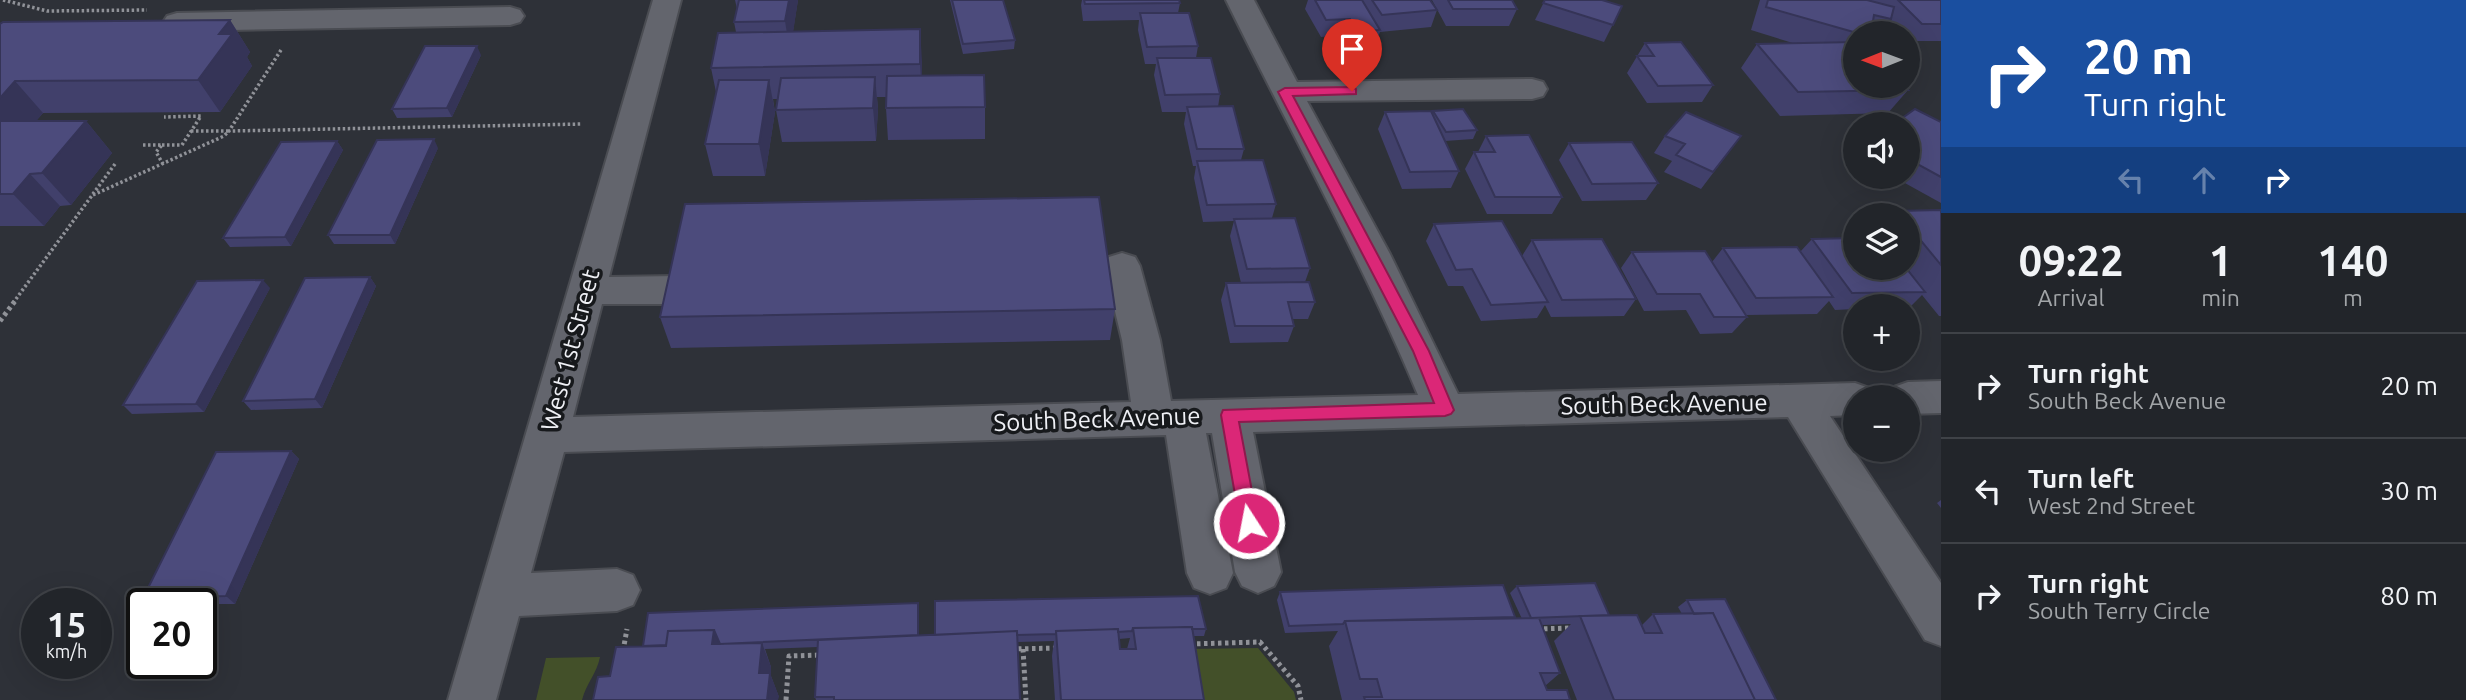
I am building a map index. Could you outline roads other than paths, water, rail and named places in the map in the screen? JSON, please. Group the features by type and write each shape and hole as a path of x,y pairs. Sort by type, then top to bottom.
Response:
{"street":[{"name":"West 1st Street","path":"472,700 667,0"},
{"path":"1240,0 1285,92 1421,351 1445,410"},
{"path":"148,22 510,16"},
{"path":"1285,92 1532,89"},
{"path":"1122,266 1141,341 1168,417 1210,573"},
{"path":"585,291 677,289"},
{"path":"1920,398 1941,397"},
{"name":"South Beck Avenue","path":"548,435 1843,399"},
{"path":"1799,401 1941,624"},
{"path":"1229,415 1258,572"},
{"path":"500,596 623,606"}]}
